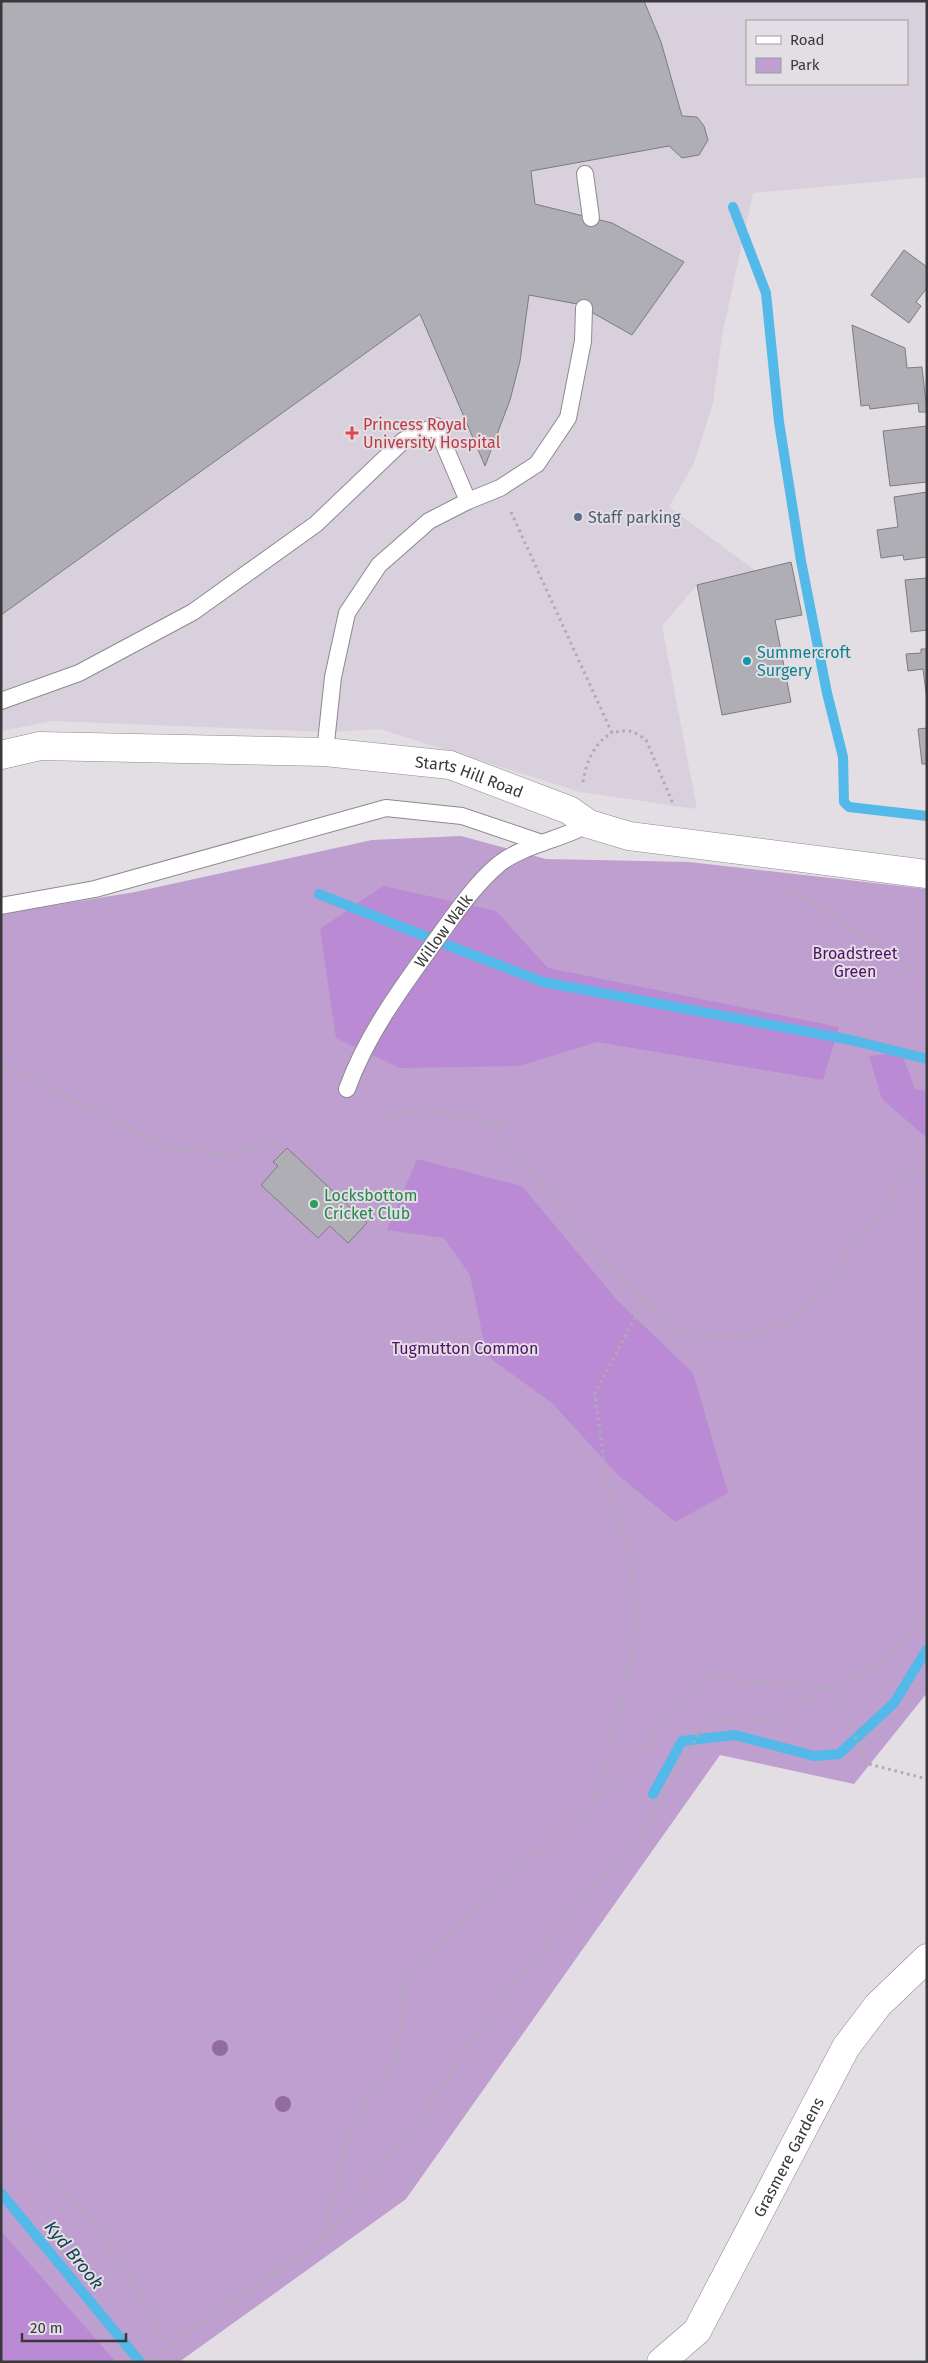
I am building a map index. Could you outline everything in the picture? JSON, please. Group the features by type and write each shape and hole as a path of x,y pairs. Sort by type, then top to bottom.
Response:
{"street":[{"name":"Starts Hill Road","path":"1,755 40,746 325,752 450,765 569,810 589,824 629,836 927,874"},
{"name":"Grasmere Gardens","path":"660,2362 697,2330 846,2048 878,2006 927,1958"}],"lane":[{"path":"585,174 591,218"},
{"path":"325,752 333,677 347,613 379,565 429,521 468,501 500,488 537,464 568,418 582,341 584,308"},
{"path":"1,701 79,674 193,612 316,524 404,440 436,426 468,501"},
{"path":"1,906 95,889 386,808 462,816 542,843"},
{"name":"Willow Walk","path":"347,1089 357,1061 377,1025 464,901 500,863 542,843 573,833 589,824"}],"path":[{"path":"500,488 612,733"},
{"path":"582,786 585,772 596,747 603,737 625,729 637,732 646,740 674,806"},
{"path":"787,887 886,951 927,982"},
{"path":"1,1069 12,1068 170,1149 233,1154 282,1143"},
{"path":"383,1120 425,1109 492,1123 518,1122"},
{"path":"492,1123 604,1262 677,1330 710,1337 737,1337 762,1332 788,1322 808,1305 914,1169 927,1168"},
{"path":"595,1801 616,1724 637,1628 633,1566 609,1502 595,1393 644,1300"},
{"path":"324,2240 350,2129 398,2060 404,1975 595,1801 708,1678 837,1688 888,1656 927,1612"},
{"path":"154,2362 169,2346 324,2240 427,2110 499,2002 607,1871 638,1838 706,1721 776,1722 825,1687"},
{"path":"837,1688 864,1763 927,1779"},
{"path":"1,2118 106,2238 169,2346"}],"shaded area":[{"name":"Princess Royal University Hospital","path":"1,1 927,1 927,177 753,193 722,336 713,403 694,463 669,507 756,571 697,585 662,626 697,809 580,792 380,729 328,732 53,721 1,731"},
{"path":"383,886 496,911 548,968 839,1027 823,1080 597,1042 519,1066 400,1068 336,1038 320,929"},
{"path":"901,1052 915,1089 927,1091 927,1138 882,1099 869,1056"},
{"path":"417,1159 522,1186 617,1300 693,1373 728,1493 675,1522 618,1475 552,1403 487,1356 470,1275 444,1238 387,1230"},
{"path":"1,2231 115,2361 114,2362 1,2362"}],"green space":[{"name":"Tugmutton Common","path":"461,836 546,859 689,862 927,889 927,1693 854,1784 720,1755 406,2199 179,2362 1,2362 1,914 135,892 372,840"}],"building":[{"path":"1,1 644,1 661,42 682,116 697,117 704,126 708,140 699,155 682,158 669,146 531,171 535,204 612,223 684,262 632,335 577,304 529,295 520,361 510,400 485,466 420,314 1,615"},
{"path":"904,250 927,267 927,288 916,302 921,306 909,323 871,295"},
{"path":"852,325 905,348 907,368 922,367 927,412 919,412 918,403 870,409 869,405 861,406"},
{"path":"927,426 927,482 890,486 883,431"},
{"path":"927,492 927,557 904,560 903,555 881,558 877,530 898,527 894,497"},
{"name":"Summercroft Surgery","path":"791,562 802,615 775,620 791,702 722,715 697,585"},
{"path":"927,578 927,630 911,632 905,580"},
{"path":"921,649 927,649 927,700 923,669 908,671 906,654 921,653"},
{"path":"927,728 927,764 922,764 918,729"},
{"name":"Locksbottom Cricket Club","path":"287,1148 367,1223 348,1243 330,1226 318,1238 261,1185 278,1166 273,1162"}],"waterway":[{"path":"733,207 766,293 779,422 801,561 827,693 843,757 844,802 849,807 927,816"},
{"path":"319,894 427,937"},
{"path":"447,945 543,982 851,1040 927,1059"},
{"path":"653,1794 682,1741 735,1735 814,1756 839,1754 894,1703 927,1649"},
{"name":"Kyd Brook","path":"1,2193 140,2362"}],"place":[{"name":"Princess Royal University Hospital","path":"352,433"},
{"name":"Staff parking","path":"578,517"},
{"name":"Summercroft Surgery","path":"747,661"},
{"name":"Locksbottom Cricket Club","path":"314,1204"}],"park label":[{"name":"Broadstreet Green","path":"855,962"}]}
